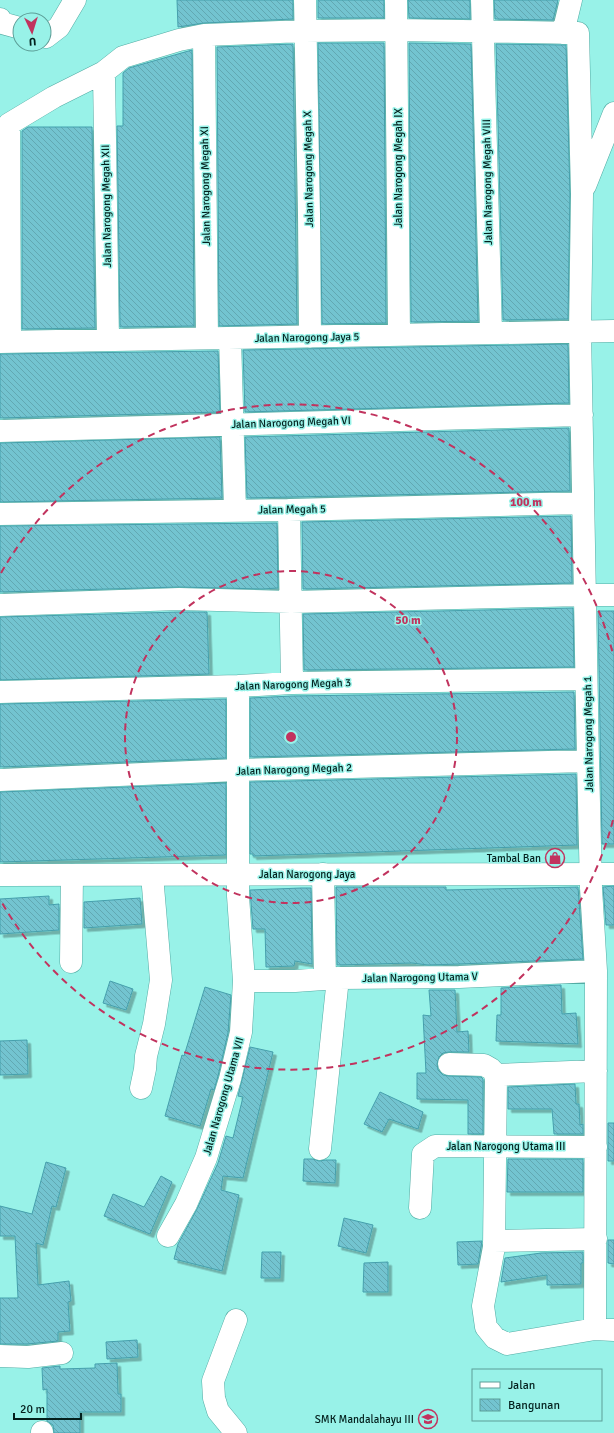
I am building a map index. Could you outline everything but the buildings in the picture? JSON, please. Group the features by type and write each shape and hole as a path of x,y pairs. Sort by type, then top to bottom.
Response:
{"street":[{"path":"52,32 59,27 75,0"},
{"name":"Jalan Narogong Megah X","path":"304,0 310,337"},
{"name":"Jalan Narogong Megah IX","path":"396,0 399,335"},
{"name":"Jalan Narogong Megah VIII","path":"482,0 491,333"},
{"path":"5,342 9,124 54,97 104,72 123,57 179,40 204,35 305,31 397,30 563,33 571,0"},
{"path":"0,19 2,23 12,26"},
{"name":"Jalan Narogong Megah 1","path":"563,33 578,33 582,194 580,331 586,678 591,874 596,971 596,1239 605,1329"},
{"name":"Jalan Narogong Megah XI","path":"204,35 207,338"},
{"name":"Jalan Narogong Megah XII","path":"104,72 108,340"},
{"path":"582,194 614,113"},
{"name":"Jalan Narogong Jaya 5","path":"5,342 614,331"},
{"path":"230,338 234,424 235,510"},
{"name":"Jalan Narogong Megah VI","path":"0,431 582,415"},
{"name":"Jalan Megah 5","path":"0,514 289,510 583,503"},
{"path":"289,510 292,683"},
{"path":"0,605 179,599 291,602 614,595"},
{"name":"Jalan Narogong Megah 3","path":"0,692 238,686 292,683 586,678"},
{"name":"Jalan Narogong Utama VII","path":"168,1236 186,1204 206,1158 230,1079 241,1032 244,981 238,896 238,686"},
{"name":"Jalan Narogong Megah 2","path":"0,780 238,770 588,761"},
{"path":"320,1149 332,978 323,874"},
{"name":"Jalan Narogong Jaya","path":"0,875 614,874"},
{"path":"71,962 72,875"},
{"path":"141,1088 161,980 152,875"},
{"name":"Jalan Narogong Utama V","path":"244,981 295,981 332,978 459,977 596,971"},
{"path":"449,1064 484,1064 496,1075 494,1247 483,1306 486,1327 495,1338 507,1344 605,1329"},
{"path":"496,1075 596,1071"},
{"name":"Jalan Narogong Utama III","path":"420,1208 423,1154 435,1146 596,1147"},
{"path":"494,1241 596,1239"},
{"path":"236,1320 213,1382 214,1398 218,1411 236,1433"},
{"path":"0,1356 28,1357 62,1353"}],"place":[{"name":"Tambal Ban","path":"555,858"},
{"name":"SMK Mandalahayu III","path":"428,1419"}]}
